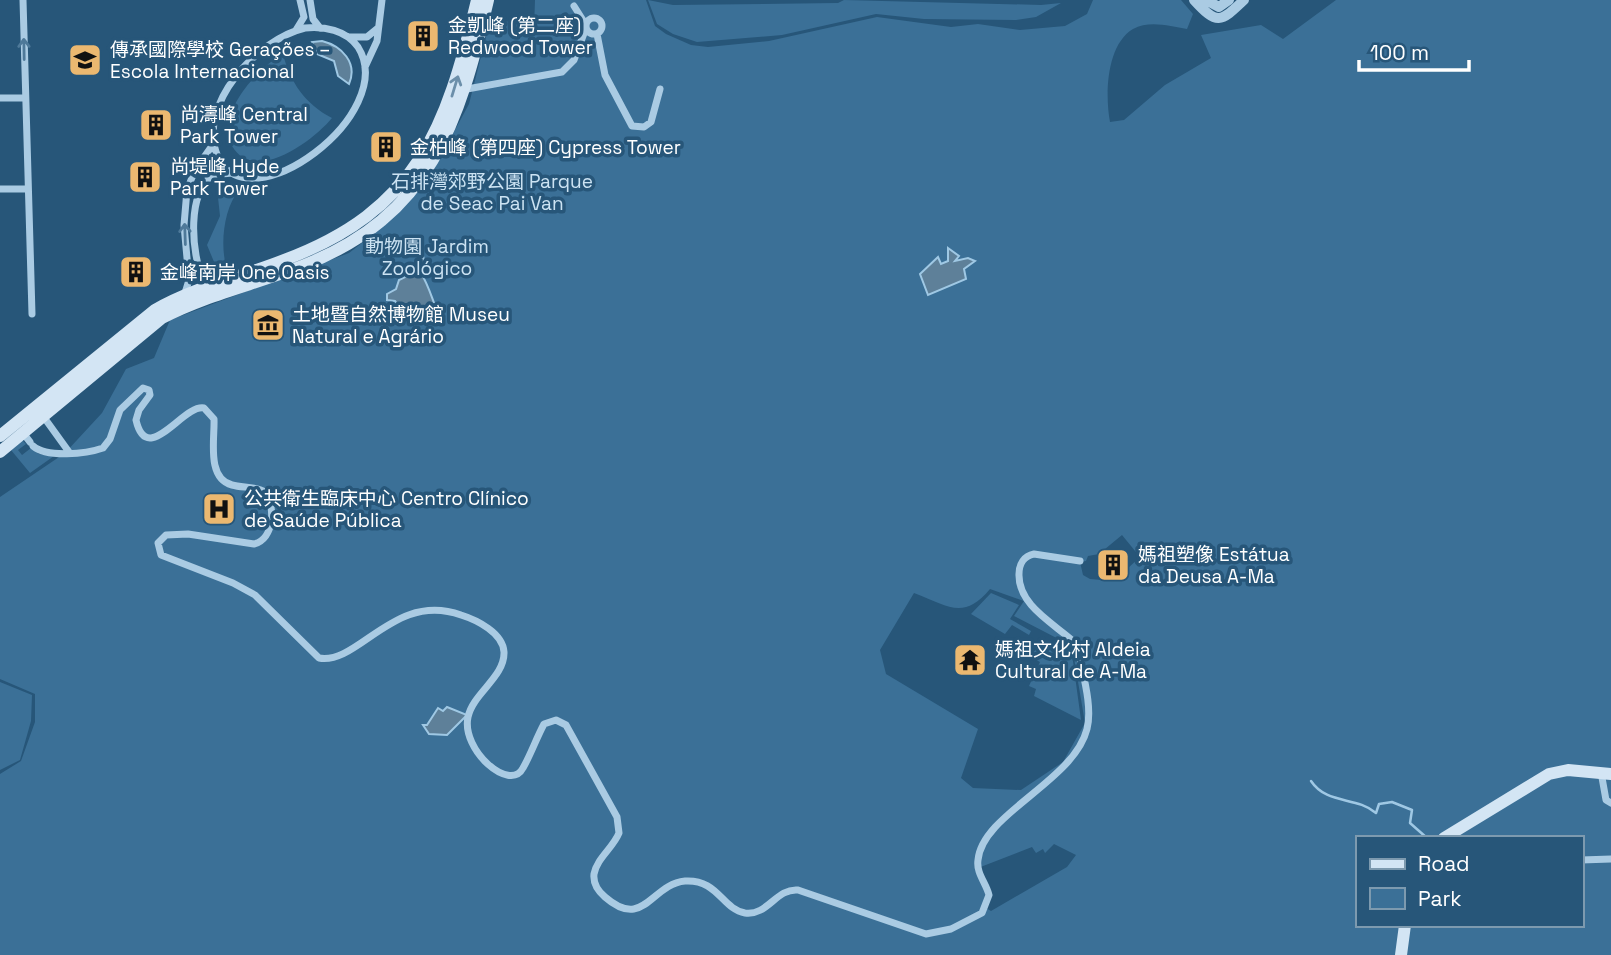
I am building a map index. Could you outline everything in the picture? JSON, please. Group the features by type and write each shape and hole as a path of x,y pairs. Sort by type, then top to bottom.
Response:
{"main road":[{"path":"0,436 131,328 178,297 323,246 366,218 406,180 430,144 449,107 477,0"},
{"path":"0,452 29,440 43,416 162,318 189,305 330,254 373,228 401,202 425,173 443,145 467,89 488,0"},
{"path":"1447,836 1549,774 1568,770 1606,773"},
{"path":"1401,955 1405,927"}],"street":[{"path":"23,0 32,314"},
{"path":"233,173 221,163 214,142 218,110 232,83 260,53 296,30 304,17 300,0"},
{"path":"310,0 313,19 320,28"},
{"path":"217,284 206,282 199,271 196,204 199,190 209,178 222,172 256,177 281,173 317,152 358,104 364,71 377,41 382,0"},
{"path":"1194,0 1208,15 1216,19 1228,15 1244,0"},
{"path":"1206,0 1219,7 1229,0"},
{"path":"574,6 589,33 597,34"},
{"path":"467,89 562,72 574,60 592,18 600,20 602,28 597,34"},
{"path":"296,30 320,28 348,37 367,37 379,27"},
{"path":"597,34 605,75 632,126 644,127 651,122 660,89"},
{"path":"348,37 359,49 364,71"},
{"path":"0,98 25,98"},
{"path":"178,297 187,291 190,280 184,225 187,190 195,170 214,142"},
{"path":"0,189 28,189"},
{"path":"29,440 44,452 103,448 110,439 120,410 143,388 149,390 150,395 139,410 136,420 145,436 150,438 161,436 189,410 204,408 214,419 213,453 221,476 231,485 265,492 270,501 270,531 264,541 254,544 188,534 166,535 158,544 161,555 233,583 255,595 319,657 340,656 390,623 421,612 458,613 487,628 500,641 504,654 499,669 469,713 470,742 482,759 503,774 513,776 521,772 544,724 556,720 566,725 617,817 619,833 594,872 596,888 613,905 627,910 641,907 673,886 686,881 708,885 737,910 745,912 761,911 782,893 798,890 926,934 951,929 982,914 989,895 978,869 983,846 996,828 1068,763 1081,744 1088,723 1078,649 1073,641 1023,595 1019,584 1019,568 1027,556 1034,554 1080,561"},
{"path":"43,416 69,452"},
{"path":"1606,773 1606,800 1611,803"},
{"path":"1583,860 1611,859"}],"green space":[{"path":"535,0 646,0 655,26 691,45 708,47 769,41 877,17 951,27 978,24 1020,30 1065,26 1087,14 1093,0 1181,0 1193,14 1187,29 1160,24 1139,26 1124,37 1117,47 1108,85 1110,122 1124,120 1165,85 1211,58 1201,35 1261,25 1283,39 1336,0 1611,0 1611,955 0,955 0,774 21,761 35,722 35,694 0,679 0,497 65,453 102,413 126,369 154,358 170,320 349,253 385,225 436,165 469,104 491,17 534,29","holes":["1122,535 1140,557 1114,581 1090,579 1083,575 1080,562 1086,561 1088,556 1099,554","990,589 1024,601 1014,616 1072,646 1085,723 1063,762 1021,790 973,788 961,778 978,729 886,674 880,650 914,593 946,606 963,608 972,605","1054,844 1076,855 1067,867 991,911 986,908 988,889 978,868 1032,847 1036,853 1043,849 1045,853"]},
{"path":"648,0 673,5 838,3 844,0 1041,5 1061,3 1036,17 1016,20 924,19 876,14 782,35 697,42 673,34 657,24"},
{"path":"283,54 294,83 306,99 332,118 312,137 284,155 255,161 242,157 232,146 228,134 234,107 251,81"},
{"path":"224,184 239,190 230,206 225,226 223,247 226,266 217,269 207,245 220,216 217,188"},
{"path":"22,440 26,444 18,450 22,455 31,448 39,454 54,456 30,473 11,450"},
{"path":"991,593 1019,605 1010,619 1031,631 1029,635 1012,625 1005,634 971,614"},
{"path":"1038,648 1072,654 1081,720 1034,696 1036,689 1029,686 1040,662 1029,656"},
{"path":"0,682 32,695 31,721 20,760 0,770"}],"shaded area":[{"path":"322,41 342,51 350,62 349,84 338,76 334,61 317,54 312,42"},
{"path":"948,248 959,256 955,261 968,258 975,261 964,269 966,279 928,295 920,274 938,257 941,264 948,261"},
{"path":"422,252 425,264 421,273 439,315 433,317 404,314 395,301 387,300 387,294 396,289 399,280 419,270 422,264 417,261"},
{"path":"447,707 467,715 447,735 429,734 423,725 427,725 438,708 443,711"}],"waterway":[{"path":"1311,781 1325,794 1360,804 1376,813 1379,804 1392,802 1412,810 1410,823 1425,836"}],"place":[{"name":"金凱峰 (第二座) Redwood Tower","path":"423,36"},
{"name":"傳承國際學校 Gerações – Escola Internacional","path":"85,60"},
{"name":"尚濤峰 Central Park Tower","path":"156,125"},
{"name":"金柏峰 (第四座) Cypress Tower","path":"386,147"},
{"name":"尚堤峰 Hyde Park Tower","path":"145,177"},
{"name":"金峰南岸 One Oasis","path":"136,272"},
{"name":"土地暨自然博物館 Museu Natural e Agrário","path":"268,325"},
{"name":"公共衛生臨床中心 Centro Clínico de Saúde Pública","path":"219,509"},
{"name":"媽祖塑像 Estátua da Deusa A-Ma","path":"1113,565"},
{"name":"媽祖文化村 Aldeia Cultural de A-Ma","path":"970,660"}],"park label":[{"name":"石排灣郊野公園 Parque de Seac Pai Van","path":"492,192"},
{"name":"動物園 Jardim Zoológico","path":"427,257"}]}
